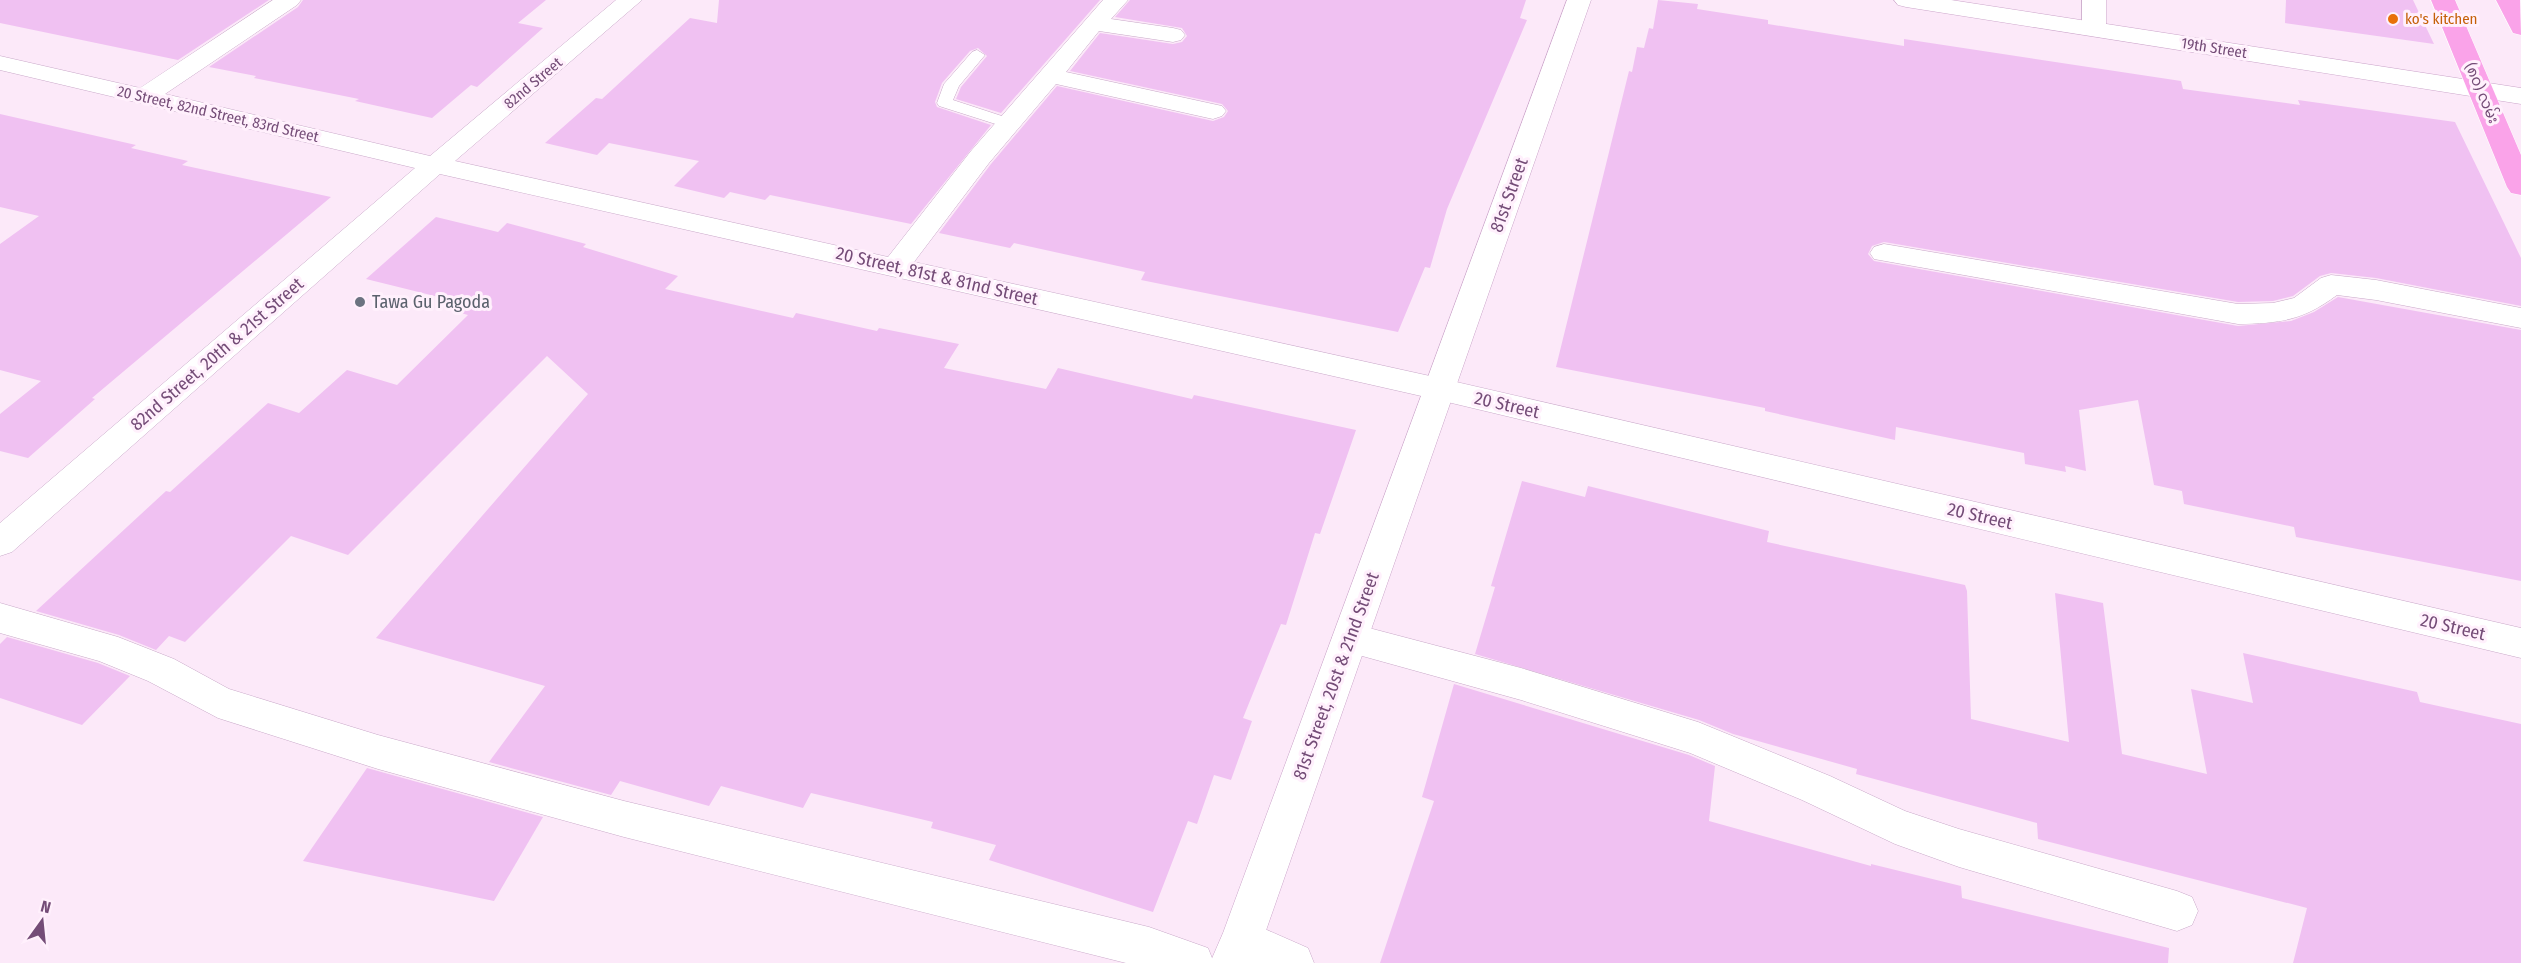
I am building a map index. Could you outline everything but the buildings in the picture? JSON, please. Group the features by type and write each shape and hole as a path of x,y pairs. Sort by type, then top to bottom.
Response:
{"main road":[{"name":"(၈၀) လမ်း","path":"2443,0 2521,187"},
{"path":"2508,0 2521,28"}],"street":[{"path":"145,96 289,0"},
{"name":"82nd Street","path":"435,165 630,0"},
{"path":"896,266 980,157 1052,76 1093,22 1114,0"},
{"name":"81st Street","path":"1439,389 1579,0"},
{"name":"19th Street","path":"1906,0 2521,96"},
{"path":"2094,0 2094,30"},
{"path":"1093,22 1173,35"},
{"name":"20 Street, 82nd Street, 83rd Street","path":"0,63 435,165"},
{"path":"1052,76 1213,111"},
{"name":"20 Street, 81st & 81nd Street","path":"435,165 896,266 1439,389"},
{"name":"82nd Street, 20th & 21st Street","path":"0,543 435,165"},
{"path":"1884,253 2238,314 2273,313 2304,305 2331,285 2376,290 2521,318"},
{"name":"81st Street, 20st & 21nd Street","path":"1236,951 1439,389"},
{"name":"20 Street","path":"1439,389 2521,643"},
{"path":"0,618 105,648 161,670 218,702 378,752 624,819 1149,948 1194,963"},
{"path":"1350,638 1521,684 1698,739 1816,788 1894,826 1959,848 2177,911"},
{"path":"1236,951 1293,963"}],"lane":[{"path":"976,56 950,87 944,97 945,103 1011,124"}],"place":[{"name":"ko's kitchen","path":"2393,19"},
{"name":"Tawa Gu Pagoda","path":"360,302"}]}
